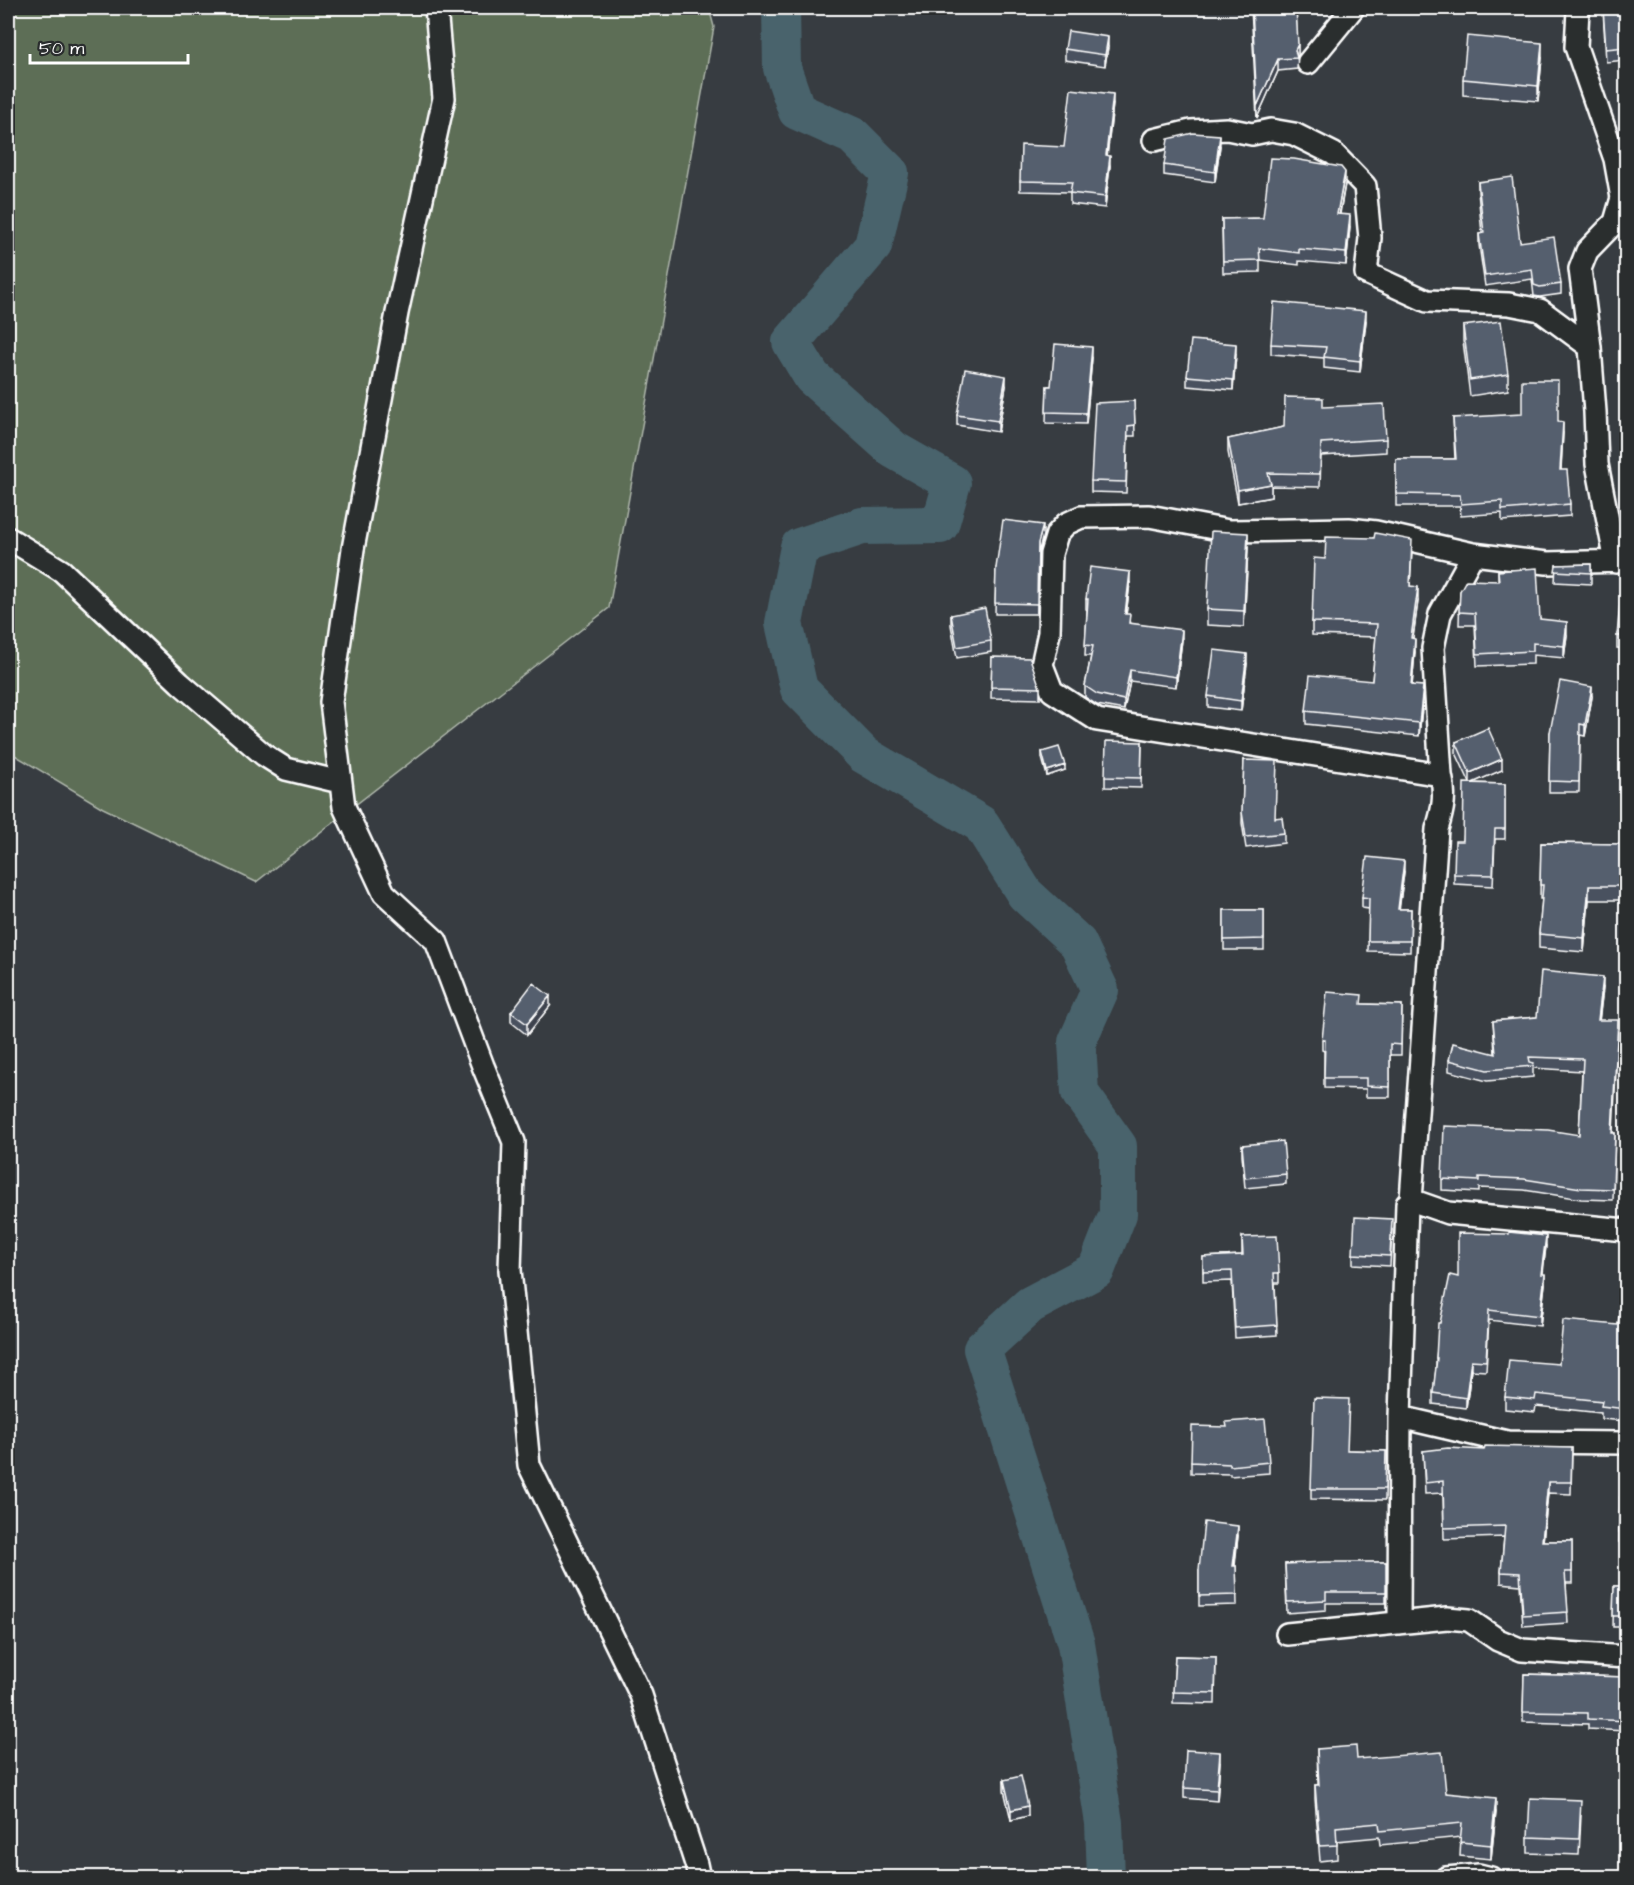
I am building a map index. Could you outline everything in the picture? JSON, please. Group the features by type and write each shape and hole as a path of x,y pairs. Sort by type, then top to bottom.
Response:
{"street":[{"path":"436,8 444,98 397,313 353,549 331,702 340,782 344,807 384,893 436,941 514,1142 510,1270 529,1465 641,1695 699,1878"},
{"path":"1308,63 1353,8"},
{"path":"1441,775 1097,720 1052,691 1042,665 1049,633 1050,554 1057,534 1066,524 1081,517 1149,516 1229,531 1349,529 1376,532 1473,554 1547,563 1621,561 1596,464 1590,347 1580,269 1587,251 1615,222 1623,198 1615,159 1576,47 1578,8"},
{"path":"1154,140 1191,131 1227,129 1252,134 1271,130 1294,134 1334,154 1365,186 1370,238 1366,273 1427,301 1509,304 1540,309 1590,347"},
{"path":"8,538 62,571 180,683 264,755 286,769 340,782"},
{"path":"1398,1623 1400,1417 1407,1204 1411,1200 1437,829 1443,811 1445,791 1441,775 1433,648 1440,614 1473,554"},
{"path":"1411,1200 1448,1213 1626,1230"},
{"path":"1400,1417 1507,1442 1626,1443"},
{"path":"1287,1634 1447,1618 1469,1620 1498,1640 1522,1650 1626,1657"},
{"path":"1446,1878 1479,1875 1491,1878"}],"green space":[{"path":"8,8 709,8 714,27 609,608 256,882 103,808 8,751"}],"building":[{"path":"1252,8 1296,8 1298,44 1295,50 1297,58 1278,59 1257,106"},
{"path":"1626,8 1626,47 1606,49 1603,9"},
{"path":"1068,31 1108,37 1105,55 1065,49"},
{"path":"1467,36 1542,43 1538,86 1463,79"},
{"path":"1071,89 1113,94 1106,155 1110,156 1105,197 1070,193 1072,182 1020,181 1021,145 1064,147"},
{"path":"1193,133 1220,135 1215,172 1164,165 1168,139"},
{"path":"1270,158 1294,159 1341,167 1345,172 1337,214 1350,215 1346,253 1299,249 1299,253 1259,248 1260,260 1223,261 1222,219 1263,218"},
{"path":"1512,177 1520,242 1554,237 1561,284 1540,287 1534,285 1532,269 1485,276 1479,234 1484,233 1478,182"},
{"path":"1274,302 1366,311 1360,361 1324,357 1326,347 1271,344"},
{"path":"1501,321 1508,374 1470,380 1463,326"},
{"path":"1191,340 1236,344 1233,380 1187,376"},
{"path":"1055,344 1092,347 1086,413 1046,412 1047,386 1051,386"},
{"path":"965,369 1006,376 998,421 957,415"},
{"path":"1522,380 1558,380 1558,421 1563,422 1560,470 1567,470 1570,504 1502,510 1502,501 1461,504 1460,495 1396,494 1396,459 1456,459 1453,418 1522,414"},
{"path":"1285,397 1323,398 1323,407 1384,404 1386,439 1321,443 1320,474 1268,473 1271,484 1238,490 1228,439 1284,427"},
{"path":"1134,401 1135,425 1128,426 1126,482 1091,481 1095,403"},
{"path":"1003,520 1043,525 1038,543 1037,604 995,603 996,568"},
{"path":"1211,531 1248,533 1244,611 1207,609"},
{"path":"1375,533 1412,540 1410,586 1418,587 1411,638 1415,639 1411,685 1423,686 1419,723 1306,711 1310,675 1372,681 1377,624 1312,622 1314,558 1325,559 1326,537 1374,538"},
{"path":"1591,564 1591,573 1555,571 1556,565"},
{"path":"1090,567 1130,572 1125,614 1130,614 1129,623 1182,630 1176,677 1130,670 1124,700 1097,694 1085,686 1093,646 1085,645 1088,599 1086,599"},
{"path":"1537,568 1540,619 1567,622 1564,646 1533,643 1533,651 1477,654 1475,613 1459,612 1460,591 1466,580 1499,581 1498,571"},
{"path":"1622,580 1626,580 1626,636 1617,636"},
{"path":"985,608 991,641 957,647 951,615"},
{"path":"1214,650 1247,654 1241,701 1208,696"},
{"path":"992,657 1030,658 1040,688 991,687"},
{"path":"1560,681 1592,687 1585,725 1580,724 1579,782 1549,781 1550,732"},
{"path":"1488,728 1502,759 1470,773 1456,742"},
{"path":"1106,741 1142,742 1141,778 1105,777"},
{"path":"1059,747 1065,765 1047,771 1042,752"},
{"path":"1244,760 1277,761 1275,818 1282,817 1284,833 1246,837 1242,812"},
{"path":"1464,783 1505,784 1505,829 1495,829 1493,875 1454,874 1455,841 1463,841"},
{"path":"1541,843 1622,844 1621,886 1589,886 1584,938 1539,934 1543,885 1540,885"},
{"path":"1367,857 1404,861 1398,909 1411,909 1410,941 1368,941 1369,898 1362,897"},
{"path":"1224,910 1264,910 1264,939 1224,940"},
{"path":"1541,971 1603,977 1598,1020 1618,1020 1612,1133 1615,1133 1613,1189 1581,1188 1524,1179 1479,1177 1479,1181 1442,1179 1444,1126 1548,1130 1579,1135 1583,1059 1529,1057 1530,1062 1534,1063 1533,1066 1487,1070 1449,1060 1453,1043 1496,1054 1493,1021 1537,1017"},
{"path":"533,983 550,996 527,1024 511,1012"},
{"path":"1327,992 1362,995 1361,1004 1402,1005 1401,1045 1390,1044 1390,1087 1366,1086 1366,1078 1324,1078 1325,1040 1322,1040"},
{"path":"1283,1141 1286,1174 1245,1178 1242,1145"},
{"path":"1355,1217 1392,1219 1390,1256 1353,1254"},
{"path":"1509,1232 1546,1236 1541,1274 1545,1274 1540,1316 1489,1310 1486,1361 1471,1360 1466,1398 1433,1393 1438,1323 1440,1323 1450,1275 1458,1277 1458,1233 1509,1234"},
{"path":"1277,1236 1279,1273 1274,1273 1277,1325 1235,1328 1232,1271 1203,1272 1203,1257 1243,1255 1242,1237"},
{"path":"1624,1269 1626,1269 1626,1409 1601,1406 1602,1401 1536,1394 1535,1400 1505,1397 1509,1360 1559,1364 1563,1320 1618,1325"},
{"path":"1314,1398 1349,1399 1347,1450 1386,1451 1385,1489 1311,1489"},
{"path":"1265,1419 1269,1462 1230,1466 1230,1464 1191,1462 1192,1426 1227,1427 1226,1422"},
{"path":"1485,1446 1572,1448 1571,1482 1548,1482 1542,1541 1572,1541 1572,1572 1565,1572 1568,1612 1523,1615 1520,1573 1501,1572 1505,1526 1444,1528 1443,1481 1425,1483 1423,1451 1448,1448 1484,1450"},
{"path":"1625,1454 1626,1532 1619,1532 1620,1497 1623,1497"},
{"path":"1204,1522 1238,1526 1233,1566 1236,1566 1237,1595 1199,1596"},
{"path":"1626,1536 1626,1616 1613,1616 1614,1586 1623,1586"},
{"path":"1386,1562 1386,1592 1326,1592 1326,1600 1287,1602 1285,1564"},
{"path":"1175,1656 1216,1657 1215,1693 1173,1692"},
{"path":"1524,1674 1626,1677 1626,1721 1588,1719 1588,1713 1523,1712"},
{"path":"1356,1746 1357,1759 1442,1752 1446,1793 1496,1798 1491,1845 1460,1842 1462,1823 1380,1831 1379,1823 1336,1827 1337,1845 1320,1846 1315,1785 1319,1785 1317,1749"},
{"path":"1186,1750 1220,1752 1217,1790 1184,1788"},
{"path":"1021,1776 1028,1806 1011,1810 1004,1780"},
{"path":"1530,1798 1581,1800 1579,1839 1528,1837"}],"waterway":[{"path":"781,8 782,68 797,111 853,136 890,173 873,246 791,342 812,377 894,450 952,483 940,525 862,526 799,547 784,623 799,689 864,755 981,824 1025,894 1078,943 1100,990 1077,1042 1080,1093 1118,1146 1118,1214 1096,1270 1030,1305 982,1349 1076,1644 1104,1823 1106,1878"}]}
